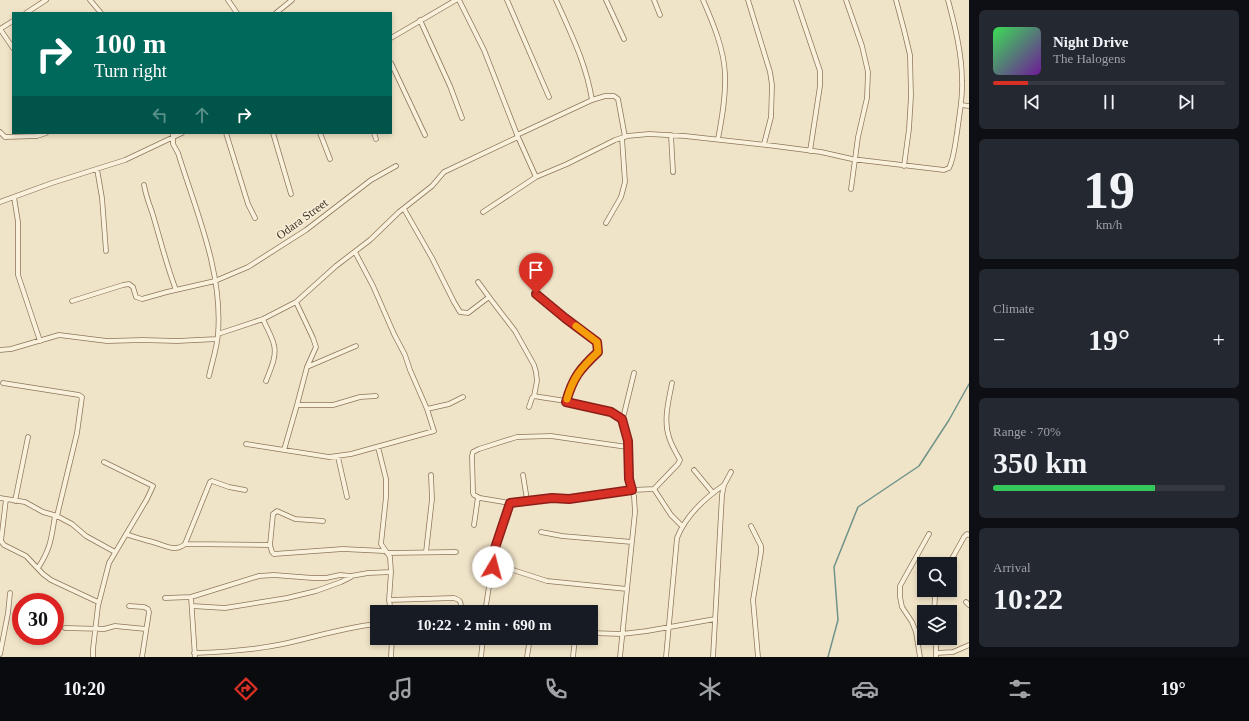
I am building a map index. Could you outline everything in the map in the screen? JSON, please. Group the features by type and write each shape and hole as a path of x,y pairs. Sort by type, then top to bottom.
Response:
{"street":[{"path":"28,12 46,0"},
{"path":"90,0 100,12"},
{"path":"228,0 236,12"},
{"path":"277,12 292,0"},
{"path":"392,37 456,0"},
{"path":"459,0 484,50 536,177"},
{"path":"506,0 549,97"},
{"path":"556,0 578,49 589,79 592,100"},
{"path":"606,0 624,39"},
{"path":"654,0 660,15"},
{"path":"703,0 724,58 726,74 725,92 718,139"},
{"path":"748,0 770,72 772,85 771,117 764,144"},
{"path":"796,0 820,71 820,86 810,151"},
{"path":"846,0 862,46 868,72 867,98 851,189"},
{"path":"896,0 910,55 911,96 904,166"},
{"path":"483,212 536,177 623,138 649,134 764,144 855,160 944,170 951,164 961,105 962,81 958,43 948,0"},
{"path":"420,20 450,86 462,118"},
{"path":"12,22 0,29 12,47"},
{"path":"392,65 425,135"},
{"path":"0,350 11,349 59,335 107,340 177,341 218,337 262,319 296,302 336,266 370,240 404,208 432,186 444,172 592,100 614,96 618,99 623,138 625,182 621,197 606,223"},
{"path":"961,105 969,106"},
{"path":"0,132 5,136 37,136 43,134"},
{"path":"226,134 248,204 255,218"},
{"path":"273,134 291,194"},
{"path":"320,134 330,159"},
{"path":"374,134 376,139"},
{"path":"0,202 135,156 174,135"},
{"path":"174,135 172,144 178,153 202,229 215,281 218,307 218,337 209,376"},
{"path":"671,135 673,172"},
{"name":"Odara Street","path":"72,301 129,284 134,287 136,297 142,299 215,281 248,267 284,245 371,180 396,166"},
{"path":"97,169 102,198 106,251"},
{"path":"144,184 146,198 152,211 167,266 176,290"},
{"path":"14,197 18,229 18,275 40,341"},
{"path":"404,208 460,312 468,313 489,297"},
{"path":"246,444 329,457 338,457 434,431 427,409 410,370 406,355 394,334 373,286 355,252"},
{"path":"478,282 515,331 534,365 537,381 534,396 529,407"},
{"path":"536,294 597,342 598,352 576,375 571,385 566,402"},
{"path":"284,450 307,367 316,347 296,302"},
{"path":"262,319 274,344 275,350 273,362 266,381"},
{"path":"307,367 356,346"},
{"path":"620,657 635,512 634,496 629,479 628,441 622,419 634,373"},
{"path":"3,383 52,390 79,395 82,397 77,433 50,546 46,556 38,568"},
{"path":"627,447 551,436 517,437 479,448 473,452 472,456 473,493 478,497 510,503 552,498 569,499 632,490 654,489 680,460 669,437 667,426 668,401 672,383"},
{"path":"297,405 333,405 360,397 376,396"},
{"path":"534,396 611,412 622,419"},
{"path":"427,409 450,404 463,397"},
{"path":"15,501 28,437"},
{"path":"378,447 386,479 386,497 381,544 390,557 390,605"},
{"path":"338,457 347,497"},
{"path":"93,657 98,602 109,563 147,499 153,486 104,462"},
{"path":"694,470 713,492"},
{"path":"713,657 722,495 724,484 731,472"},
{"path":"426,552 432,499 431,475"},
{"path":"523,475 526,500"},
{"path":"185,544 210,482 212,481 229,487 245,490"},
{"path":"666,657 677,538 682,526 691,514 713,492 724,484"},
{"path":"654,489 671,515 682,526"},
{"path":"474,525 478,497"},
{"path":"0,498 25,502 42,512 56,516 72,524 86,536 115,552"},
{"path":"6,499 1,541 4,545 26,556 43,574 51,580 98,602"},
{"path":"485,605 495,548 510,503"},
{"path":"323,521 295,519 277,511 274,512 270,545 272,552 274,554 343,549 386,552 456,552"},
{"path":"751,526 761,546 762,552 754,600 758,657"},
{"path":"541,532 562,536 632,542"},
{"path":"126,534 168,548 182,547 185,544 270,545"},
{"path":"920,657 916,632 912,622 902,607 900,586 929,534"},
{"path":"953,557 964,537 967,534 969,535"},
{"path":"493,567 513,570 547,581 627,589"},
{"path":"164,598 191,597 259,576 274,575 326,578 340,575 351,576 368,573 391,572"},
{"path":"192,606 225,608 286,598 316,591 351,576"},
{"path":"0,654 8,613 10,593"},
{"path":"191,597 194,655 256,649 285,644 337,630 370,625"},
{"path":"389,600 454,598 459,600 461,605"},
{"path":"129,606 144,607 150,612 142,657"},
{"path":"598,633 622,634 647,631 715,619"},
{"path":"65,628 104,629 115,626 146,629"},
{"path":"391,657 392,645"},
{"path":"481,657 482,645"},
{"path":"527,657 529,645"},
{"path":"573,657 574,645"},
{"path":"936,655 953,652 969,645"}],"waterway":[{"path":"828,657 838,620 834,567 858,507 919,466 949,420 969,384"}],"slow traffic":[{"path":"567,399 576,375 598,352 597,342 576,326"}],"route":[{"path":"493,567 495,548 510,507 510,503 552,498 569,499 632,490 629,479 628,441 622,419 611,412 566,402 571,385 576,375 598,352 597,342 536,294"}]}
